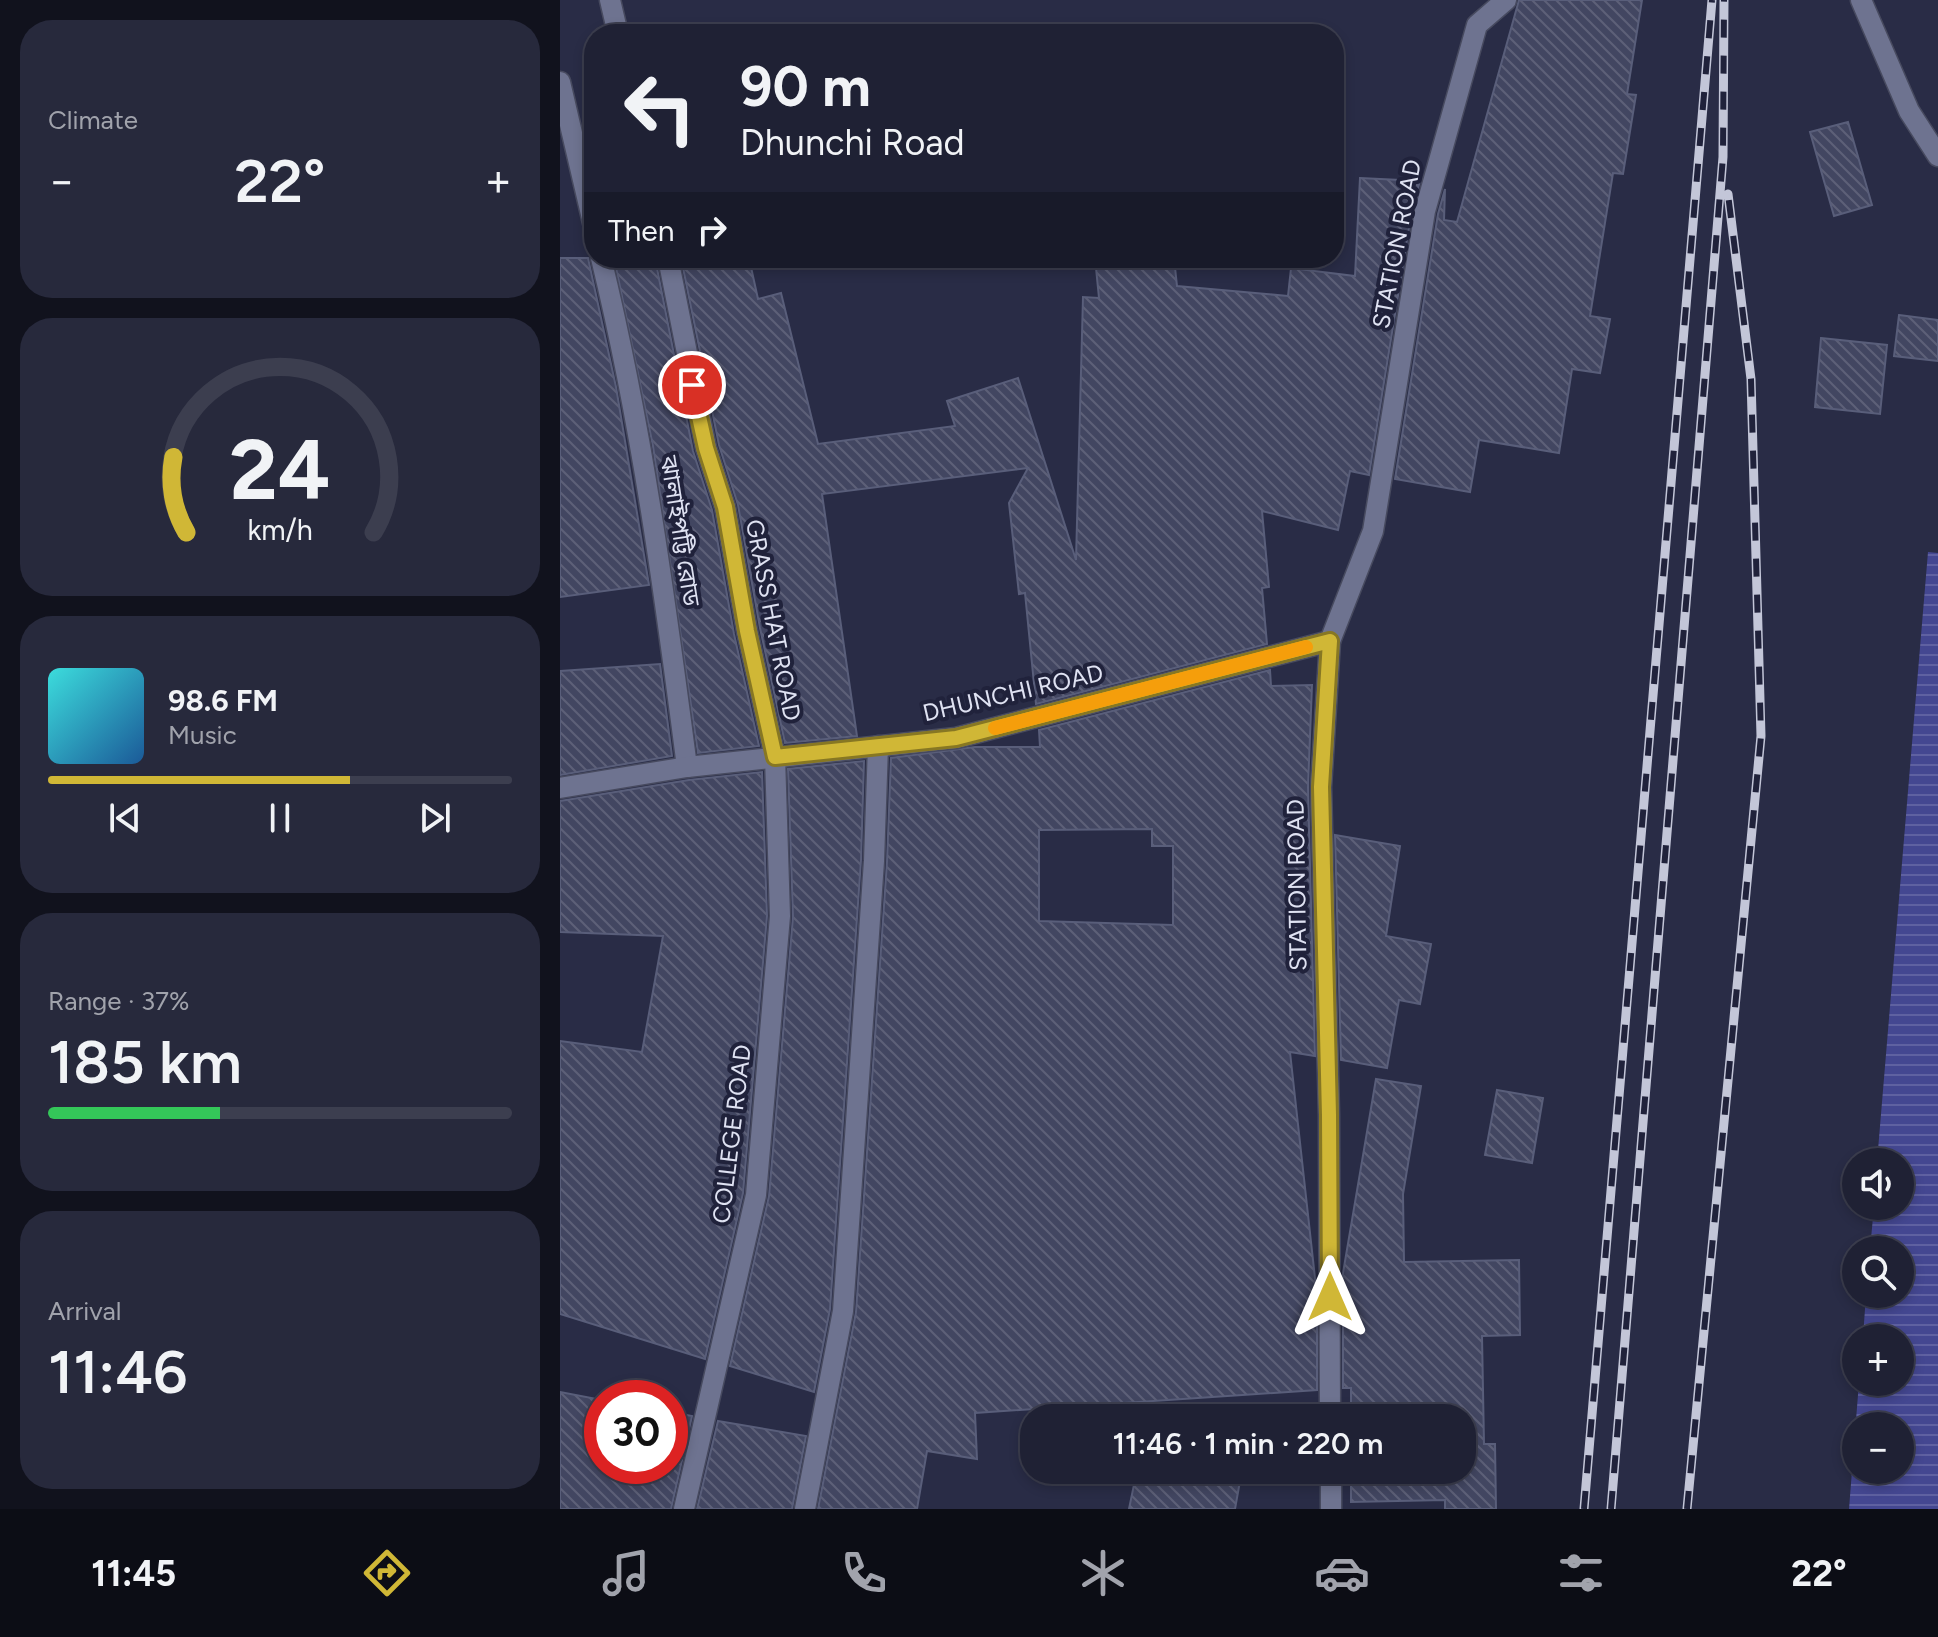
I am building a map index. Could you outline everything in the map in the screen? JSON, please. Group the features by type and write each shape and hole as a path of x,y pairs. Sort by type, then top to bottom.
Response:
{"street":[{"path":"610,0 616,24"},
{"name":"STATION ROAD","path":"1330,1404 1329,1115 1321,787 1330,641 1373,531 1425,211 1477,25 1506,0"},
{"path":"1861,0 1909,111 1938,156"},
{"path":"560,82 584,184"},
{"name":"ঝালাইপট্টি রোড","path":"604,268 623,346 661,571 687,767"},
{"name":"GRASS HAT ROAD","path":"670,268 706,448 725,507 747,631 775,757"},
{"name":"DHUNCHI ROAD","path":"560,788 687,767 956,738 1330,641"},
{"path":"805,1509 843,1311 874,861 878,746"},
{"name":"COLLEGE ROAD","path":"684,1509 756,1195 780,916 775,757"},
{"path":"1331,1484 1331,1509"}],"shaded area":[{"path":"1928,552 1938,553 1938,1509 1849,1509 1851,1484 1914,1484 1914,1412 1857,1412 1858,1396 1914,1396 1914,1324 1864,1324 1865,1308 1914,1308 1914,1236 1871,1236 1873,1220 1914,1220 1914,1148 1878,1148"}],"building":[{"path":"1519,0 1642,0 1627,94 1636,95 1623,174 1613,173 1590,316 1610,319 1600,373 1572,369 1559,453 1479,440 1470,492 1395,479 1438,214 1445,189 1444,220 1457,222"},
{"path":"1848,122 1872,205 1834,216 1810,132"},
{"path":"1360,178 1420,181 1412,209 1369,475 1350,471 1338,530 1262,511 1269,587 1262,588 1267,644 1036,704 1025,593 1019,594 1009,503 1028,468 822,494 857,736 785,743 738,505 719,445 683,268 751,268 758,299 781,293 818,444 955,426 947,401 1018,378 1076,560 1083,297 1099,298 1096,268 1175,268 1177,286 1288,296 1291,268 1355,276"},
{"path":"560,258 584,258 584,268 590,268 616,387 649,585 560,597"},
{"path":"616,268 657,268 693,451 712,510 734,634 759,746 698,753 653,446"},
{"path":"1899,315 1938,320 1938,361 1894,356"},
{"path":"1821,338 1887,345 1880,414 1815,407"},
{"path":"660,664 672,756 560,775 560,671"},
{"path":"1270,670 1271,686 1312,685 1308,787 1315,1056 1290,1052 1317,1296 1317,1390 1109,1404 1020,1404 1020,1410 975,1413 977,1459 927,1451 917,1509 818,1509 856,1312 887,862 891,758 975,747 1040,747 1039,730","holes":["1152,829 1152,846 1173,846 1173,925 1039,921 1039,830"]},
{"path":"864,761 861,860 830,1309 814,1392 730,1366 769,1196 793,917 788,769"},
{"path":"762,772 767,916 743,1193 705,1359 560,1314 560,1041 642,1052 663,936 560,932 560,801 689,780"},
{"path":"1335,835 1400,846 1386,936 1431,944 1420,1004 1399,1000 1387,1068 1341,1060"},
{"path":"1376,1079 1421,1086 1403,1194 1404,1262 1519,1260 1520,1335 1482,1336 1484,1444 1495,1444 1496,1509 1445,1509 1445,1500 1351,1502 1351,1484 1476,1484 1476,1404 1351,1404 1351,1388 1343,1388 1343,1273"},
{"path":"1497,1090 1543,1098 1532,1163 1485,1155"},
{"path":"560,1392 584,1397 584,1484 677,1484 671,1509 560,1509"},
{"path":"718,1421 806,1436 792,1509 697,1509"},
{"path":"1134,1484 1239,1484 1235,1509 1129,1509"}],"railway":[{"path":"1584,1509 1712,0"},
{"path":"1611,1509 1723,157 1724,0"},
{"path":"1687,1509 1761,736 1751,379 1728,194"}],"slow traffic":[{"path":"995,728 1306,647"}],"route":[{"path":"692,385 706,448 725,507 747,631 775,757 956,738 1330,641 1321,787 1330,1297"}]}
